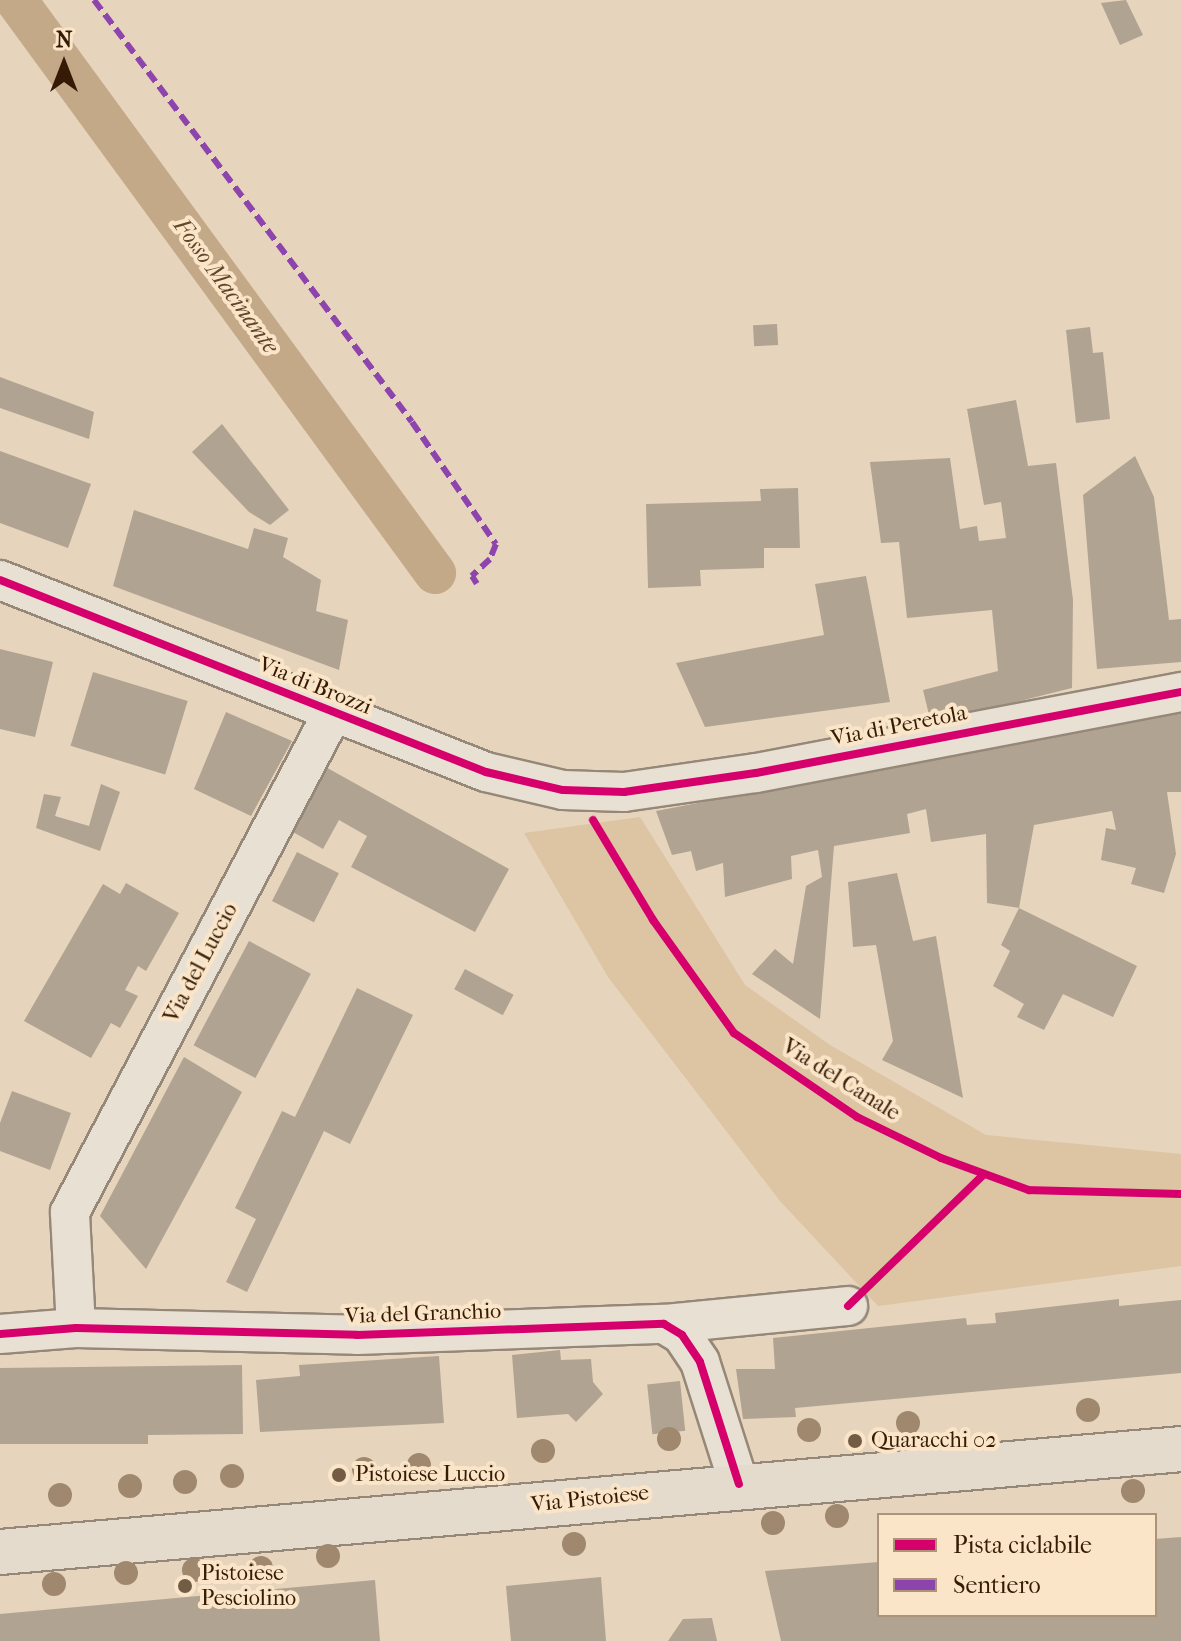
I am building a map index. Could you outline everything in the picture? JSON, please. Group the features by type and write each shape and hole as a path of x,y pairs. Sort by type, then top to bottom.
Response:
{"main road":[{"name":"Via Pistoiese","path":"0,1552 739,1484 1181,1449"}],"street":[{"name":"Via di Brozzi","path":"0,580 332,714 515,780 624,792"},
{"name":"Via di Peretola","path":"624,792 1181,692"},
{"name":"Via del Luccio","path":"76,1328 70,1212 332,714"},
{"name":"Via del Granchio","path":"0,1334 76,1328 357,1335 608,1321 664,1324 848,1306"},
{"path":"664,1324 682,1335 700,1362 739,1484"}],"shaded area":[{"path":"640,817 745,985 830,1045 986,1135 1181,1154 1181,1266 878,1306 780,1201 608,977 524,833"}],"building":[{"path":"1126,0 1143,35 1120,45 1101,3"},
{"path":"777,324 778,345 754,346 753,325"},
{"path":"1090,327 1093,353 1103,352 1110,419 1076,423 1066,330"},
{"path":"0,377 94,412 89,439 0,408"},
{"path":"1016,400 1028,466 1056,463 1073,600 1072,688 931,723 923,690 998,671 992,610 907,618 899,542 881,543 870,462 950,458 960,529 977,526 979,541 1006,538 1001,502 984,505 967,409"},
{"path":"222,424 289,510 270,525 249,512 192,452"},
{"path":"0,451 91,484 68,548 0,523"},
{"path":"1135,456 1154,497 1169,620 1181,619 1181,662 1097,669 1083,495"},
{"path":"798,488 800,548 764,548 764,568 700,570 701,586 648,588 646,504 761,501 760,489"},
{"path":"134,510 248,549 254,528 288,538 283,557 321,580 316,611 348,620 339,670 113,586"},
{"path":"866,576 890,702 705,727 676,663 824,635 815,584"},
{"path":"0,649 53,662 35,737 0,729"},
{"path":"93,672 188,701 165,775 70,746"},
{"path":"1181,710 1181,792 1167,792 1176,854 1164,893 1131,884 1136,868 1101,860 1106,828 1116,830 1112,811 1034,825 1019,908 987,903 986,834 931,842 926,809 907,814 910,833 834,846 820,1019 752,974 775,949 793,964 806,886 822,877 818,850 791,856 792,879 725,897 723,863 696,871 691,851 672,855 656,811"},
{"path":"226,712 292,741 251,816 194,789"},
{"path":"322,765 509,869 475,932 351,867 367,836 339,820 323,849 286,828"},
{"path":"101,784 120,792 100,851 36,828 44,794 61,797 55,816 89,826"},
{"path":"297,852 339,873 314,922 272,901"},
{"path":"897,873 913,941 936,936 963,1098 882,1060 893,1041 876,945 853,947 848,882"},
{"path":"126,883 179,913 146,971 138,966 125,990 138,996 120,1028 111,1023 91,1058 24,1021 103,884 120,894"},
{"path":"1019,908 1137,966 1113,1017 1063,994 1044,1030 1017,1017 1024,1004 993,986 1010,951 1001,945"},
{"path":"249,941 311,974 255,1078 194,1045"},
{"path":"465,969 514,995 503,1015 454,989"},
{"path":"357,988 413,1015 350,1144 324,1131 247,1292 226,1282 256,1219 235,1208 282,1111 295,1117"},
{"path":"184,1057 242,1092 146,1269 100,1216"},
{"path":"12,1091 71,1113 50,1170 0,1151 0,1123"},
{"path":"1119,1299 1119,1306 1181,1300 1181,1373 795,1408 796,1417 743,1419 736,1369 775,1369 773,1338 966,1318 967,1325 996,1323 995,1313"},
{"path":"560,1350 561,1360 591,1359 593,1382 603,1394 576,1422 568,1414 517,1418 512,1355"},
{"path":"439,1356 444,1423 260,1432 256,1380 300,1376 299,1365"},
{"path":"242,1365 243,1434 148,1435 148,1444 0,1444 0,1368"},
{"path":"680,1381 685,1431 652,1434 647,1384"},
{"path":"1181,1537 1181,1641 781,1641 765,1571 877,1562 877,1617 1157,1617 1157,1539"},
{"path":"601,1577 606,1641 511,1641 506,1586"},
{"path":"375,1580 380,1641 0,1641 0,1614"},
{"path":"712,1618 717,1641 668,1641 683,1619"}],"waterway":[{"name":"Fosso Macinante","path":"16,0 435,573"}],"marked path":[{"path":"94,0 412,422 496,544 490,559 472,576 477,584"}],"cycle path":[{"path":"0,580 486,772 563,790 624,792 756,773 1181,692"},
{"name":"Via del Canale","path":"593,820 653,920 734,1033 857,1117 941,1158 1029,1190 1181,1194"},
{"path":"848,1306 983,1175"},
{"path":"0,1334 76,1328 357,1335 664,1324 682,1335 700,1362 739,1484"}],"place":[{"name":"Quaracchi 02","path":"855,1441"},
{"name":"Pistoiese Luccio","path":"339,1475"},
{"name":"Pistoiese Pesciolino","path":"185,1586"}]}
